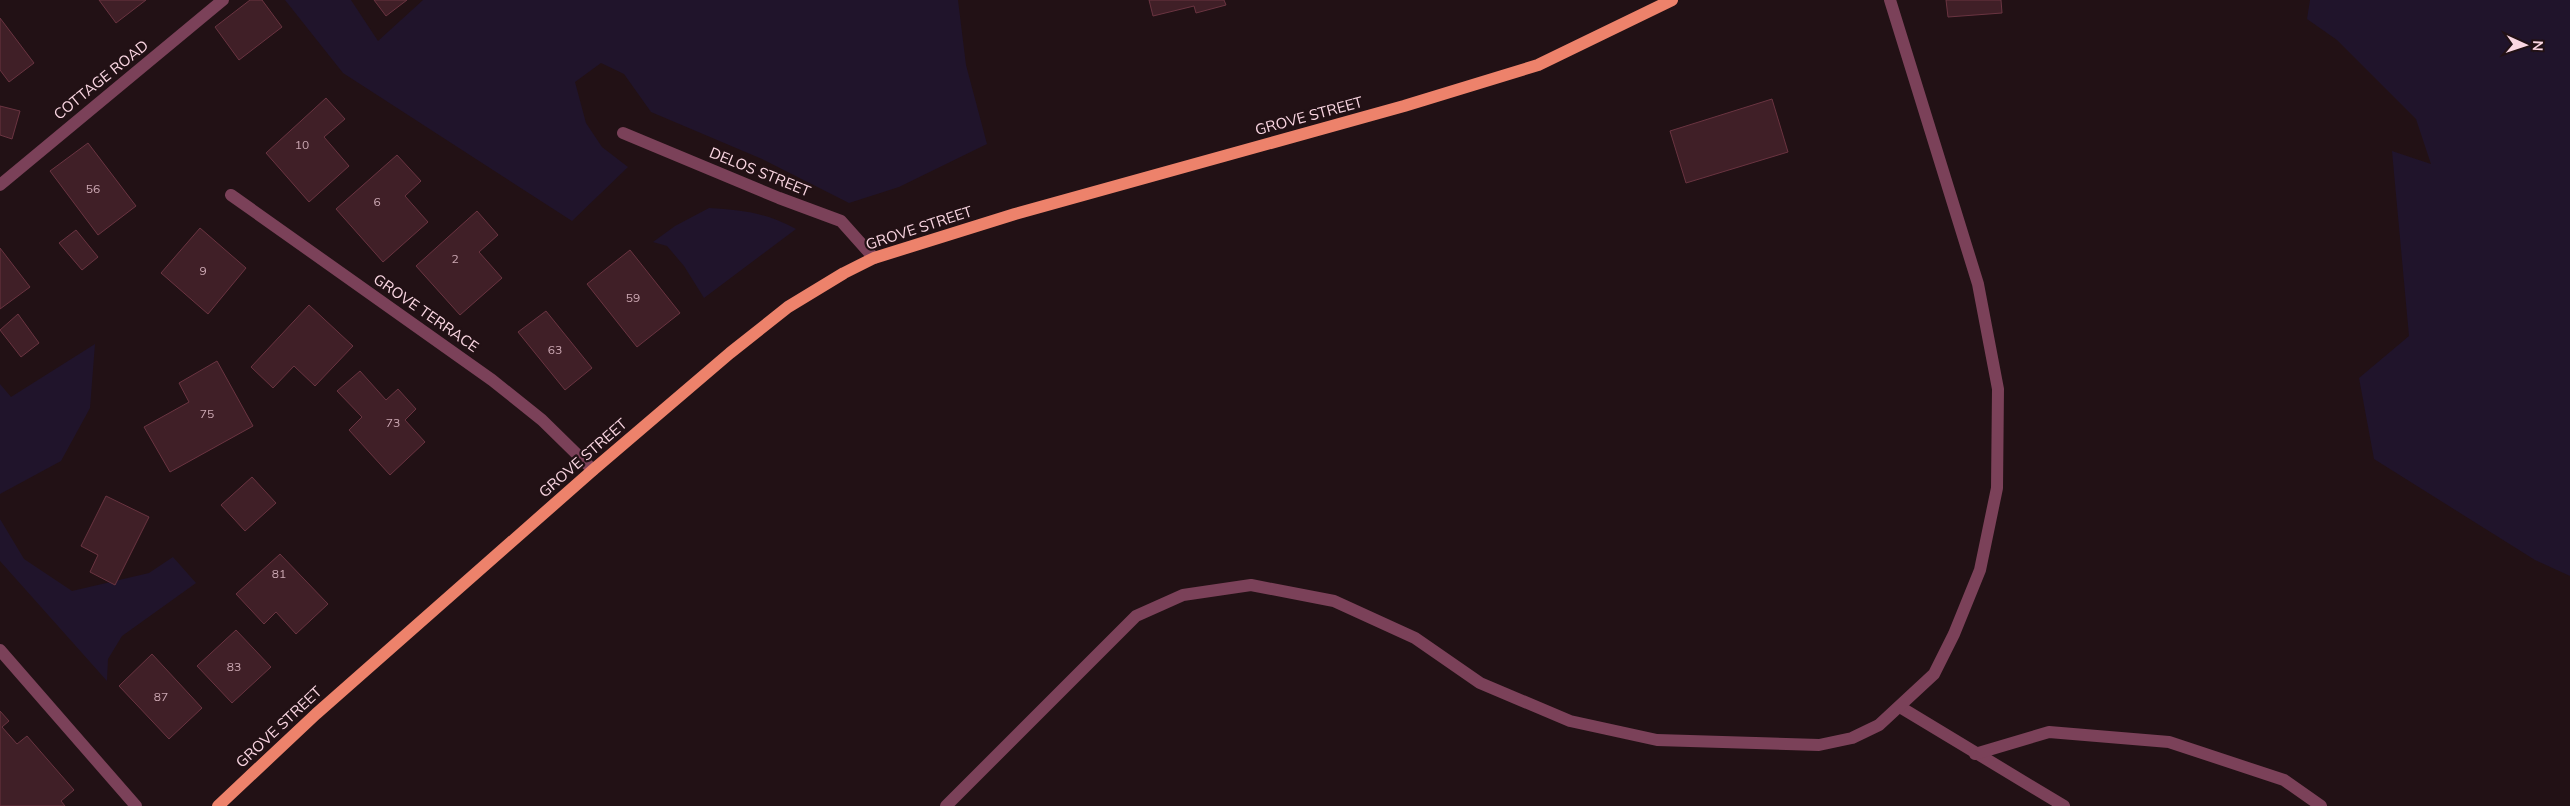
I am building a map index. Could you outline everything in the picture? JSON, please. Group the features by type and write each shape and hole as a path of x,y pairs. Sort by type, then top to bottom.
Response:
{"main road":[{"name":"GROVE STREET","path":"218,806 316,714 593,470 730,353 788,307 874,258 1015,214 1404,106 1538,65 1672,0"}],"street":[{"name":"COTTAGE ROAD","path":"0,186 223,0"},
{"path":"946,806 1136,616 1182,595 1250,585 1334,601 1415,638 1480,682 1570,721 1657,740 1819,745 1852,738 1880,725 1934,674 1954,634 1980,570 1997,488 1998,389 1978,284 1890,0"},
{"name":"DELOS STREET","path":"622,133 779,198 841,221 874,258"},
{"name":"GROVE TERRACE","path":"232,195 492,380 542,420 593,470"},
{"path":"0,650 136,806"},
{"path":"1900,707 2064,806"},
{"path":"1976,754 2049,732 2169,742 2284,780 2321,806"}],"shaded area":[{"path":"285,0 351,0 378,41 423,0 958,0 966,65 987,144 899,187 849,203 762,159 651,112 624,74 601,63 575,82 586,123 602,147 628,167 572,221 343,73"},
{"path":"2310,0 2570,0 2570,576 2535,560 2374,459 2359,378 2409,336 2392,151 2431,164 2416,119 2337,40 2307,19"},
{"path":"709,208 754,213 775,219 796,229 704,298 684,266 667,246 653,242 675,226"},
{"path":"95,344 90,408 61,461 0,494 0,384 11,397"},
{"path":"0,519 24,559 72,591 149,573 173,557 196,583 122,636 108,659 107,681 0,561"}],"building":[{"path":"99,0 146,0 116,23"},
{"path":"250,0 262,0 282,27 239,60 215,27"},
{"path":"374,0 407,0 386,16"},
{"path":"1149,0 1224,0 1226,5 1196,13 1194,6 1153,16"},
{"path":"1946,0 2001,0 2002,13 1948,17"},
{"path":"0,18 34,63 9,82 0,70"},
{"path":"326,98 345,119 324,137 349,166 309,202 266,153"},
{"path":"1772,99 1788,152 1686,183 1670,131"},
{"path":"0,106 20,111 12,139 0,135"},
{"path":"88,143 136,206 98,235 50,171"},
{"path":"397,155 421,181 405,196 428,222 383,262 336,209"},
{"path":"477,211 498,235 479,252 502,278 460,315 416,266"},
{"path":"200,228 246,268 208,314 161,273"},
{"path":"76,230 98,257 82,270 59,243"},
{"path":"0,248 30,287 0,309"},
{"path":"630,250 680,313 637,347 587,284"},
{"path":"309,305 353,346 315,386 294,366 273,388 251,367"},
{"path":"546,311 592,368 565,390 518,332"},
{"path":"18,314 39,343 21,357 0,330"},
{"path":"217,361 253,426 170,472 144,427 189,402 179,383"},
{"path":"360,371 386,400 398,389 416,409 405,420 425,442 390,475 349,430 362,417 337,391"},
{"path":"252,477 276,503 245,531 221,505"},
{"path":"106,496 149,517 115,585 90,572 98,555 81,546"},
{"path":"280,554 328,604 296,634 276,612 264,624 236,594"},
{"path":"236,630 271,667 232,703 197,666"},
{"path":"152,654 202,708 169,739 119,686"},
{"path":"0,711 9,721 2,727 17,744 27,736 74,790 61,801 65,806 0,806"}]}
